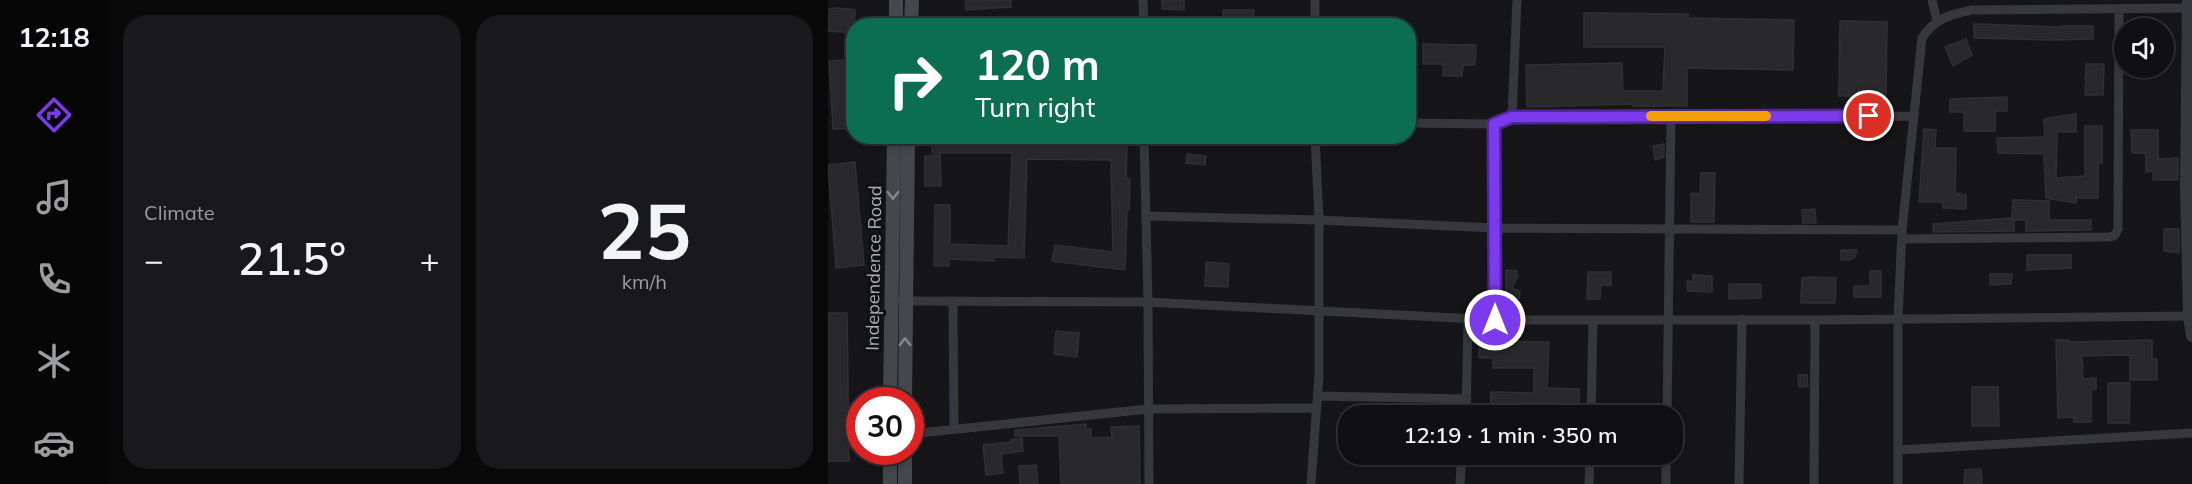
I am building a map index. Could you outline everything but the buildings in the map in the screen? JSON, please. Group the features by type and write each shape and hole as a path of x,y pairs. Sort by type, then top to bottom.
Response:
{"main road":[{"path":"896,0 896,18"},
{"path":"911,18 912,0"},
{"name":"Independence Road","path":"890,387 894,144"},
{"name":"Independence Road","path":"906,387 908,144"},
{"path":"890,465 890,484"},
{"path":"905,465 905,484"}],"street":[{"path":"1143,0 1143,18"},
{"path":"1315,18 1316,0"},
{"path":"1512,117 1516,0"},
{"path":"1932,0 1937,21"},
{"path":"1898,484 1898,319 1902,235 1922,38 1937,21 1949,15 1972,10 2013,5 2188,4 2186,184 2192,336"},
{"path":"1146,216 1319,220 1495,228 1670,227 1902,235 2110,237 2115,235 2118,229 2115,6"},
{"path":"1667,405 1671,116"},
{"path":"1416,123 1494,124 1512,117 1913,116"},
{"path":"1494,124 1495,320"},
{"path":"1144,144 1149,484"},
{"path":"1311,484 1318,396 1320,311 1316,144"},
{"path":"891,301 1148,302 1495,320 1815,320 2190,316"},
{"path":"953,301 954,429"},
{"path":"1467,405 1468,319"},
{"path":"1739,484 1742,319"},
{"path":"1591,405 1593,320"},
{"path":"1814,484 1815,320"},
{"path":"1318,396 1467,399"},
{"path":"924,432 1148,409 1316,408"},
{"path":"1898,450 2192,433"},
{"path":"1460,484 1461,465"},
{"path":"1589,484 1590,465"},
{"path":"1666,465 1666,484"}],"slow traffic":[{"path":"1651,116 1766,116"}],"route":[{"path":"1495,320 1494,124 1512,117 1869,116"}]}
